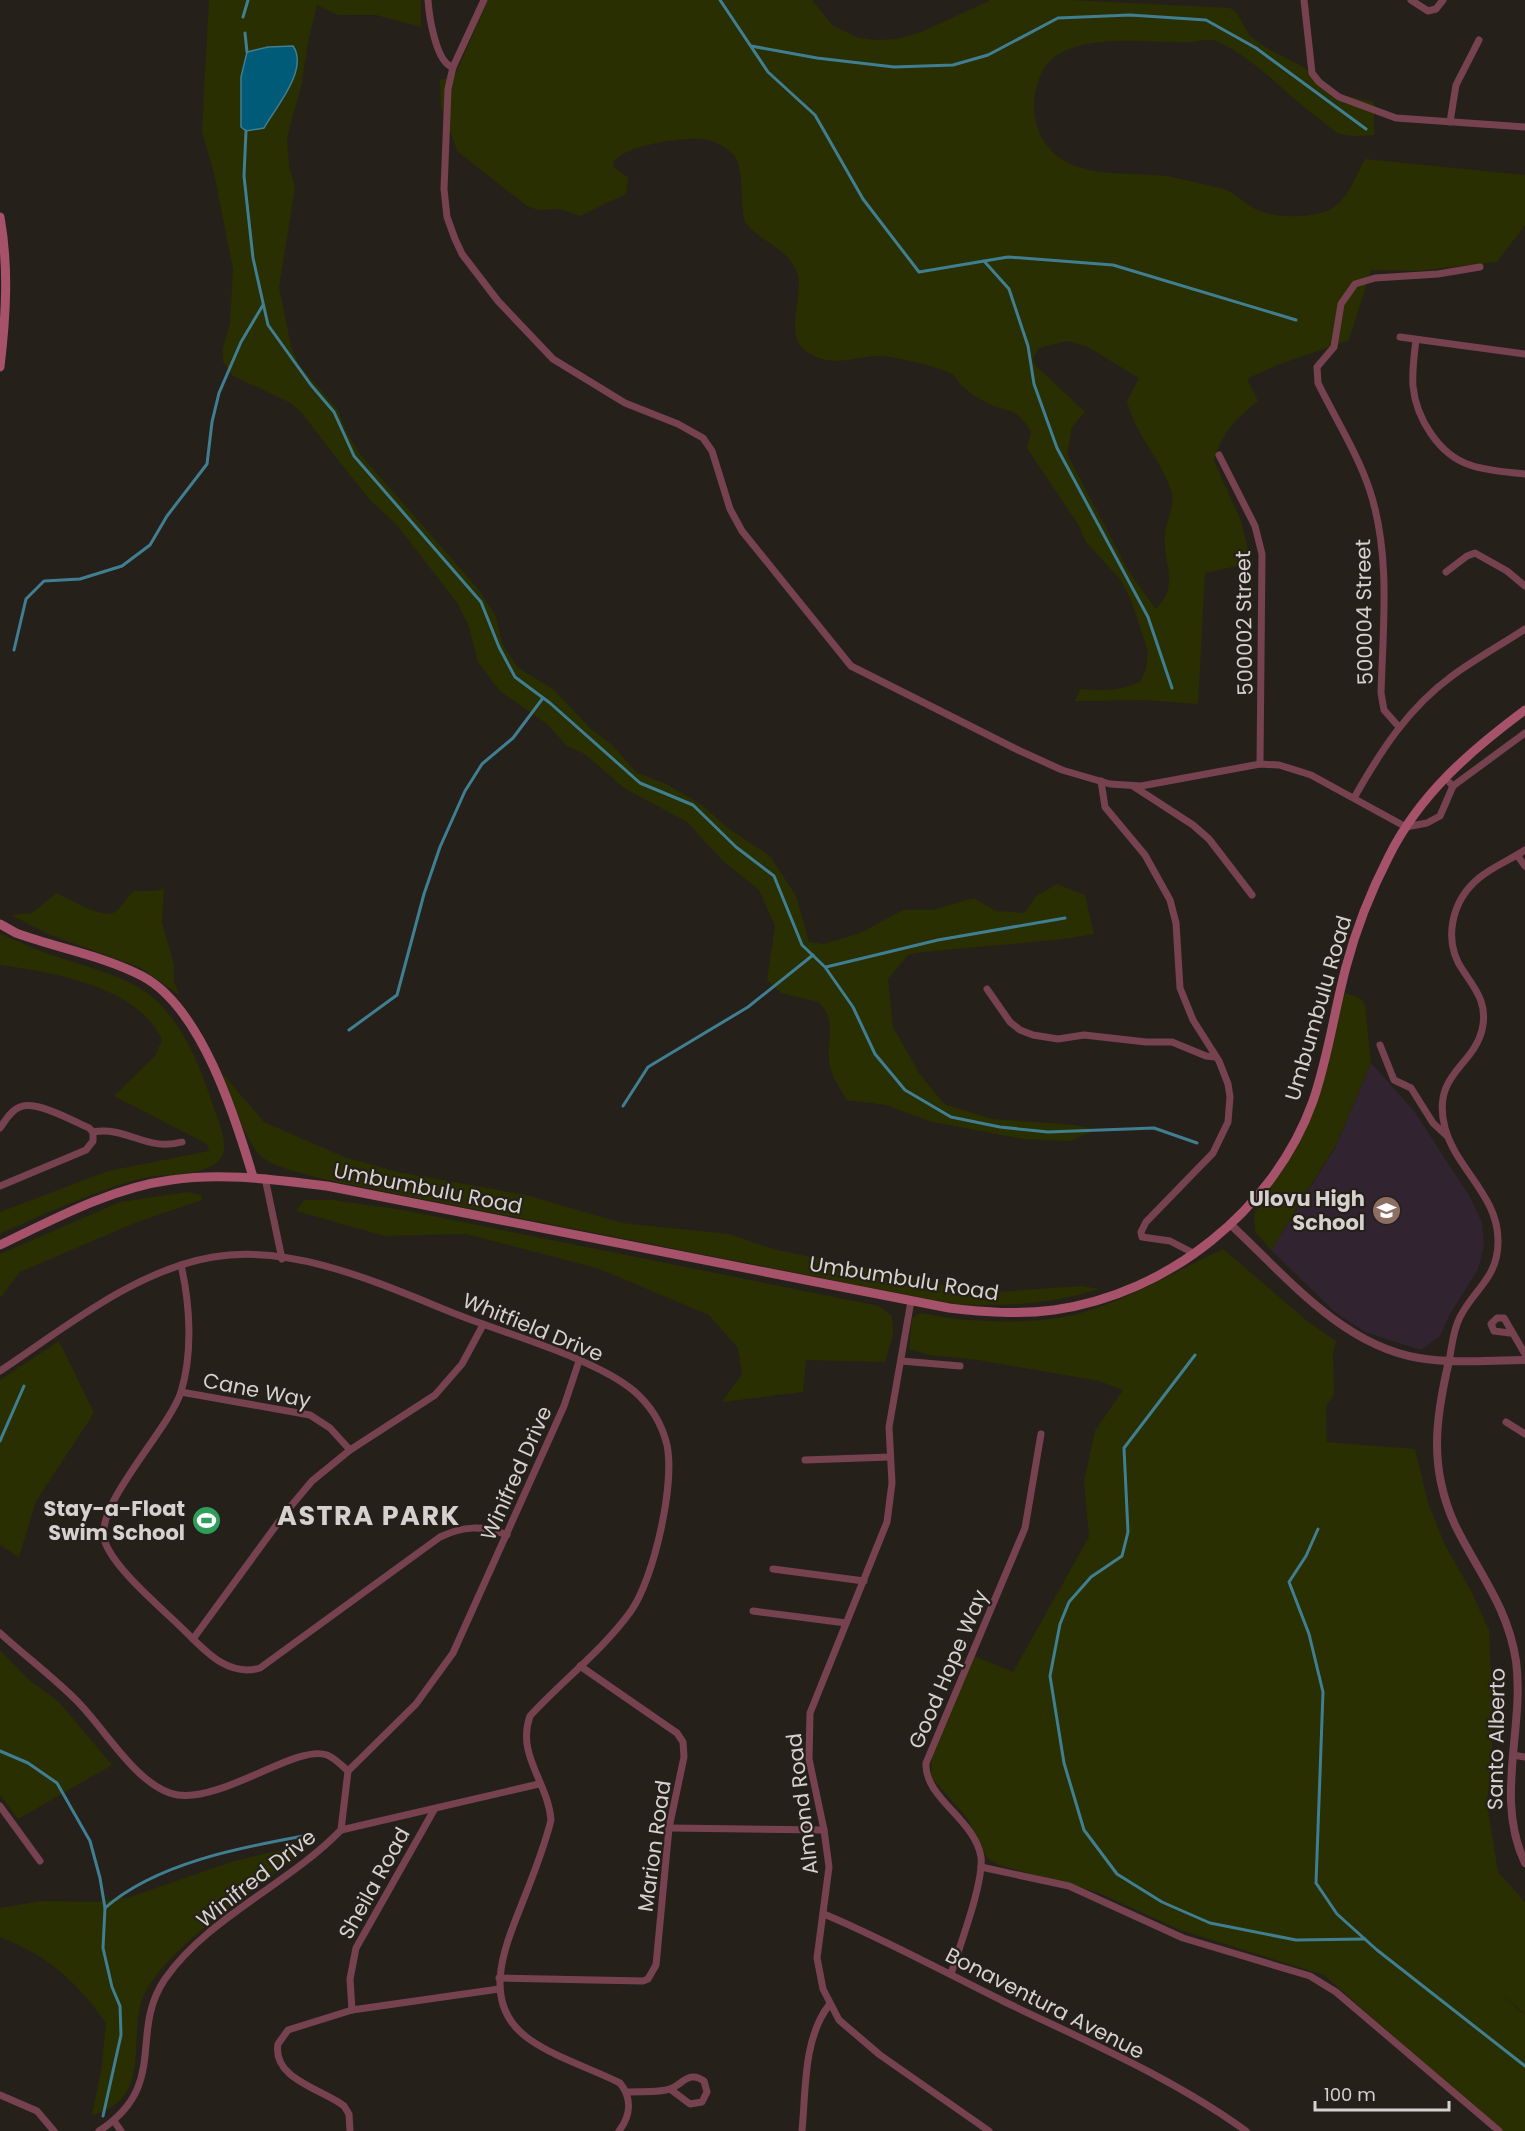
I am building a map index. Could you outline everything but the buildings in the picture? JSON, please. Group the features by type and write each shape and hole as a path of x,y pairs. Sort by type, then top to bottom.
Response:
{"main road":[{"path":"0,217 6,266 6,297 0,366"},
{"name":"Umbumbulu Road","path":"0,1245 88,1205 129,1190 173,1180 253,1177 327,1186 911,1301 1005,1313 1053,1310 1111,1296 1157,1276 1195,1254 1230,1224 1268,1181 1301,1129 1320,1078 1346,967 1362,915 1390,854 1406,827 1444,777 1484,741 1525,711"},
{"path":"0,924 16,933 141,976 176,1002 198,1035 243,1144 253,1177"}],"street":[{"path":"428,0 435,39 444,61 453,67"},
{"path":"484,0 453,67 448,89 444,166 447,217 462,254 504,308 542,349 566,368 625,403 678,424 703,438 712,451 730,509 742,531 851,666 1062,770 1101,781 1133,786 1157,784 1260,764 1279,765 1305,773 1406,827 1427,824 1440,816 1453,786 1525,733"},
{"path":"1305,0 1308,57 1312,73 1318,82 1339,97 1404,120 1525,127"},
{"path":"1412,0 1428,10 1436,9 1443,0"},
{"path":"1450,122 1456,85 1479,40"},
{"name":"500004 Street","path":"1399,727 1384,710 1381,693 1384,570 1377,515 1363,473 1318,383 1317,367 1334,347 1341,304 1355,284 1375,278 1437,274 1480,267"},
{"path":"1400,338 1525,354"},
{"path":"1416,340 1413,375 1415,399 1426,424 1443,449 1470,465 1525,474"},
{"name":"500002 Street","path":"1219,454 1252,519 1262,554 1260,764"},
{"path":"1446,572 1467,556 1475,553 1507,571 1525,586"},
{"path":"1354,798 1378,755 1399,727 1450,677 1525,629"},
{"path":"1444,777 1453,786"},
{"path":"1101,781 1105,807 1145,855 1170,900 1176,923 1180,988 1193,1020 1216,1057 1228,1084 1230,1097 1228,1122 1223,1135 1198,1171 1146,1222 1141,1232 1142,1237 1170,1241 1195,1254"},
{"path":"1133,786 1193,825 1209,839 1252,895"},
{"name":"Santo Alberto","path":"1525,850 1471,885 1454,914 1451,933 1453,949 1460,966 1480,994 1484,1011 1478,1040 1451,1074 1445,1092 1443,1119 1448,1137 1490,1205 1496,1220 1498,1243 1494,1267 1485,1285 1458,1318 1436,1427 1439,1474 1456,1526 1499,1601 1510,1632 1518,1678 1510,1802 1525,1863"},
{"path":"1517,855 1525,866"},
{"path":"987,989 1010,1022 1020,1030 1033,1035 1058,1039 1084,1035 1172,1042 1206,1056 1216,1057"},
{"path":"1380,1045 1394,1080 1411,1088 1433,1123 1448,1137"},
{"path":"0,1128 15,1109 28,1106 47,1110 89,1128 93,1132 93,1141 86,1150 0,1186"},
{"path":"93,1132 111,1130 161,1146 182,1142"},
{"path":"265,1178 282,1259"},
{"path":"1230,1224 1314,1302 1356,1335 1404,1355 1449,1361 1525,1360"},
{"name":"Whitfield Drive","path":"0,1371 112,1298 181,1265 236,1254 282,1259 366,1280 579,1361 618,1381 648,1405 661,1425 667,1444 668,1470 659,1533 644,1588 630,1611 530,1716 525,1728 526,1748 540,1784"},
{"path":"181,1265 188,1312 188,1347 181,1392 164,1425 115,1496 104,1519 102,1534 115,1561 208,1653 234,1669 247,1671 260,1668 440,1537 468,1527 507,1534"},
{"name":"Almond Road","path":"911,1301 890,1414 891,1494 887,1522 816,1694 808,1730 809,1760 824,1830 829,1867 818,1958 829,2005 852,2033 977,2128 989,2131"},
{"path":"193,1639 292,1504 312,1481 350,1450 435,1395 462,1364 483,1325"},
{"path":"1510,1333 1525,1354"},
{"name":"Winifred Drive","path":"99,2131 114,2121 130,2104 140,2085 155,2001 166,1977 226,1919 284,1879 341,1830 348,1772 416,1704 453,1653 564,1406 579,1361"},
{"path":"901,1361 960,1366"},
{"name":"Cane Way","path":"181,1392 310,1415 330,1428 350,1450"},
{"path":"1506,1422 1525,1434"},
{"name":"Good Hope Way","path":"951,1974 981,1867 981,1857 974,1838 928,1781 926,1764 1025,1528 1041,1434"},
{"path":"805,1460 890,1457"},
{"path":"773,1569 864,1581"},
{"path":"753,1611 846,1623"},
{"path":"0,1633 77,1701 136,1769 163,1791 189,1796 210,1793 289,1761 317,1754 327,1755 348,1772"},
{"name":"Marion Road","path":"499,1978 638,1982 648,1978 657,1957 669,1828 684,1757 683,1742 677,1733 580,1666"},
{"path":"1513,1755 1525,1757"},
{"path":"341,1830 540,1784 549,1801 551,1820 504,1950 499,1989 508,2017 529,2039 620,2083 627,2092 629,2108 619,2131"},
{"path":"0,1806 40,1861"},
{"name":"Sheila Road","path":"352,2010 350,1979 356,1948 434,1810"},
{"path":"669,1828 824,1830"},
{"path":"981,1867 1069,1886 1183,1938 1310,1976 1343,1997 1499,2131"},
{"name":"Bonaventura Avenue","path":"824,1914 916,1954 1200,2100 1246,2131"},
{"path":"350,2131 349,2115 344,2106 290,2076 281,2066 277,2049 282,2036 288,2030 352,2010 499,1989"},
{"path":"802,2131 811,2043 821,2016 829,2005"},
{"path":"627,2092 670,2089 686,2077 692,2076 704,2081 707,2092 702,2102 690,2104 670,2089"},
{"path":"0,2095 37,2111 54,2131"},
{"path":"114,2121 121,2131"}],"shaded area":[{"name":"Ulovu High School","path":"1371,1063 1414,1111 1470,1197 1482,1223 1484,1246 1478,1269 1450,1314 1440,1336 1421,1350 1365,1332 1335,1312 1271,1250 1335,1148"}],"green space":[{"path":"209,0 421,0 421,27 376,15 338,15 317,5 308,42 302,83 287,137 289,166 295,187 279,287 291,346 299,365 338,410 346,431 359,453 479,590 496,617 502,643 517,667 554,690 591,729 611,744 636,772 666,784 702,805 729,829 770,856 796,896 809,942 824,944 860,933 903,910 932,910 974,898 996,911 1025,913 1036,896 1057,884 1085,895 1094,934 909,954 888,979 893,1027 919,1073 944,1104 992,1119 1076,1125 1096,1130 1070,1141 1024,1139 932,1122 886,1105 847,1100 830,1066 830,1024 824,1009 818,1002 781,993 767,980 775,926 759,890 723,861 687,822 624,788 585,754 567,746 547,724 500,691 478,662 469,627 458,604 397,525 370,500 302,413 289,402 233,376 223,361 223,348 230,323 233,269 215,178 202,131"},
{"path":"488,0 812,0 833,26 859,38 877,40 897,39 921,32 991,0 1069,0 1230,8 1236,12 1250,36 1265,47 1305,68 1338,94 1374,102 1374,135 1351,136 1335,132 1259,68 1219,42 1208,40 1129,41 1086,44 1067,50 1052,60 1041,74 1036,88 1034,109 1036,124 1048,147 1061,159 1093,171 1166,176 1213,186 1229,191 1259,211 1284,216 1300,216 1330,210 1343,199 1365,159 1525,175 1525,225 1497,262 1417,271 1371,270 1349,340 1247,379 1258,401 1230,427 1214,461 1241,521 1251,563 1205,573 1198,704 1144,700 1075,701 1081,689 1111,690 1140,682 1146,670 1148,651 1131,600 1121,580 1086,542 1078,524 1027,448 1031,432 1020,417 995,407 970,393 953,375 937,368 884,356 841,361 824,360 806,351 796,336 798,276 789,259 745,222 738,164 734,155 720,145 709,140 687,139 643,146 619,156 613,162 614,167 628,178 626,194 580,216 560,209 538,210 527,206 457,151 441,106 440,80 455,75","holes":["1067,341 1086,346 1139,378 1127,401 1136,425 1162,469 1172,493 1165,534 1169,573 1168,590 1156,609 1129,572 1067,454 1072,427 1085,412 1035,365 1033,358 1039,348"]},
{"path":"164,888 162,922 174,965 174,981 179,995 141,968 48,934 11,915 32,913 57,893 86,908 110,914 118,910 134,891 156,891"},
{"path":"0,934 46,953 125,980 151,997 165,1010 177,1025 196,1060 220,1126 224,1147 220,1159 215,1164 188,1173 139,1179 69,1204 0,1234 0,1212 108,1171 209,1151 207,1144 114,1096 155,1056 162,1040 151,1022 135,1007 92,985 44,972 0,965"},
{"path":"1346,993 1361,999 1365,1005 1371,1063 1336,1145 1271,1250 1255,1231 1254,1214 1302,1137 1312,1113 1342,997"},
{"path":"222,1073 264,1122 344,1157 398,1172 530,1196 622,1223 729,1234 773,1249 981,1293 1082,1286 1099,1289 1064,1298 1028,1303 954,1304 320,1178 286,1169 262,1157 249,1140"},
{"path":"187,1192 201,1195 202,1200 137,1222 20,1272 0,1298 0,1254 120,1202"},
{"path":"304,1200 332,1200 403,1210 879,1306 892,1316 893,1335 885,1362 806,1360 803,1392 722,1402 742,1374 738,1348 709,1315 597,1268 466,1234 385,1236 296,1211"},
{"path":"1223,1249 1307,1321 1336,1341 1333,1352 1334,1394 1326,1407 1327,1442 1415,1449 1428,1503 1445,1545 1470,1589 1489,1630 1493,1730 1487,1804 1498,1872 1525,1902 1525,2014 1490,1985 1525,2015 1525,2131 1501,2131 1324,1975 1180,1930 1097,1892 999,1865 987,1858 967,1818 931,1777 932,1756 974,1656 1013,1672 1089,1537 1084,1481 1095,1431 1123,1390 1099,1381 978,1360 929,1355 909,1349 912,1318 920,1313 1008,1322 1043,1320 1077,1314 1127,1296"},
{"path":"59,1341 94,1413 36,1501 19,1557 0,1545 0,1380"},
{"path":"0,1650 29,1680 58,1701 112,1765 18,1819 0,1795"},
{"path":"288,1848 300,1854 214,1919 171,1958 155,1977 144,1995 139,2011 135,2064 131,2081 124,2096 112,2107 92,2115 102,2065 106,2023 83,1994 60,1971 33,1953 0,1937 0,1908 41,1901 94,1902 130,1897 231,1862"}],"water":[{"path":"293,46 297,55 297,66 283,99 264,128 246,131 241,127 241,77 247,52 268,47"}],"waterway":[{"path":"243,17 248,0"},
{"path":"720,0 768,72 815,115 863,199 919,272 1008,257 1113,265 1296,320"},
{"path":"751,46 817,58 894,67 953,65 988,55 1058,18 1130,15 1206,20 1256,48 1366,129"},
{"path":"245,33 247,52"},
{"path":"246,131 244,176 253,258 268,325 311,385 334,412 354,456 481,602 499,647 515,677 550,703 640,783 693,805 736,847 774,876 802,945 825,967 853,1007 875,1054 905,1090 951,1117 1000,1127 1048,1132 1154,1128 1197,1143"},
{"path":"984,261 1009,289 1028,346 1034,384 1057,448 1148,617 1172,688"},
{"path":"14,650 26,599 44,581 80,579 122,566 150,545 167,516 207,464 212,422 219,393 241,342 263,305"},
{"path":"349,1030 397,995 424,894 440,847 465,791 482,764 513,738 543,698"},
{"path":"826,967 938,940 1065,918"},
{"path":"623,1106 648,1067 748,1007 813,955"},
{"path":"1195,1355 1124,1448 1128,1532 1122,1556 1091,1577 1069,1602 1060,1624 1050,1676 1064,1763 1084,1830 1117,1874 1162,1902 1210,1923 1296,1940 1365,1939"},
{"path":"0,1441 24,1386"},
{"path":"1318,1529 1306,1556 1289,1582 1309,1634 1323,1692 1316,1883 1337,1914 1377,1950 1525,2066"},
{"path":"0,1751 28,1763 57,1783 90,1841 105,1908 103,1948 112,1987 120,2006 121,2035 103,2116"},
{"path":"105,1908 126,1892 174,1868 256,1845 309,1835"}],"place":[{"name":"Ulovu High School","path":"1386,1210"},
{"name":"Stay-a-Float Swim School","path":"206,1520"}],"district":[{"name":"ASTRA PARK","path":"369,1515"}]}
